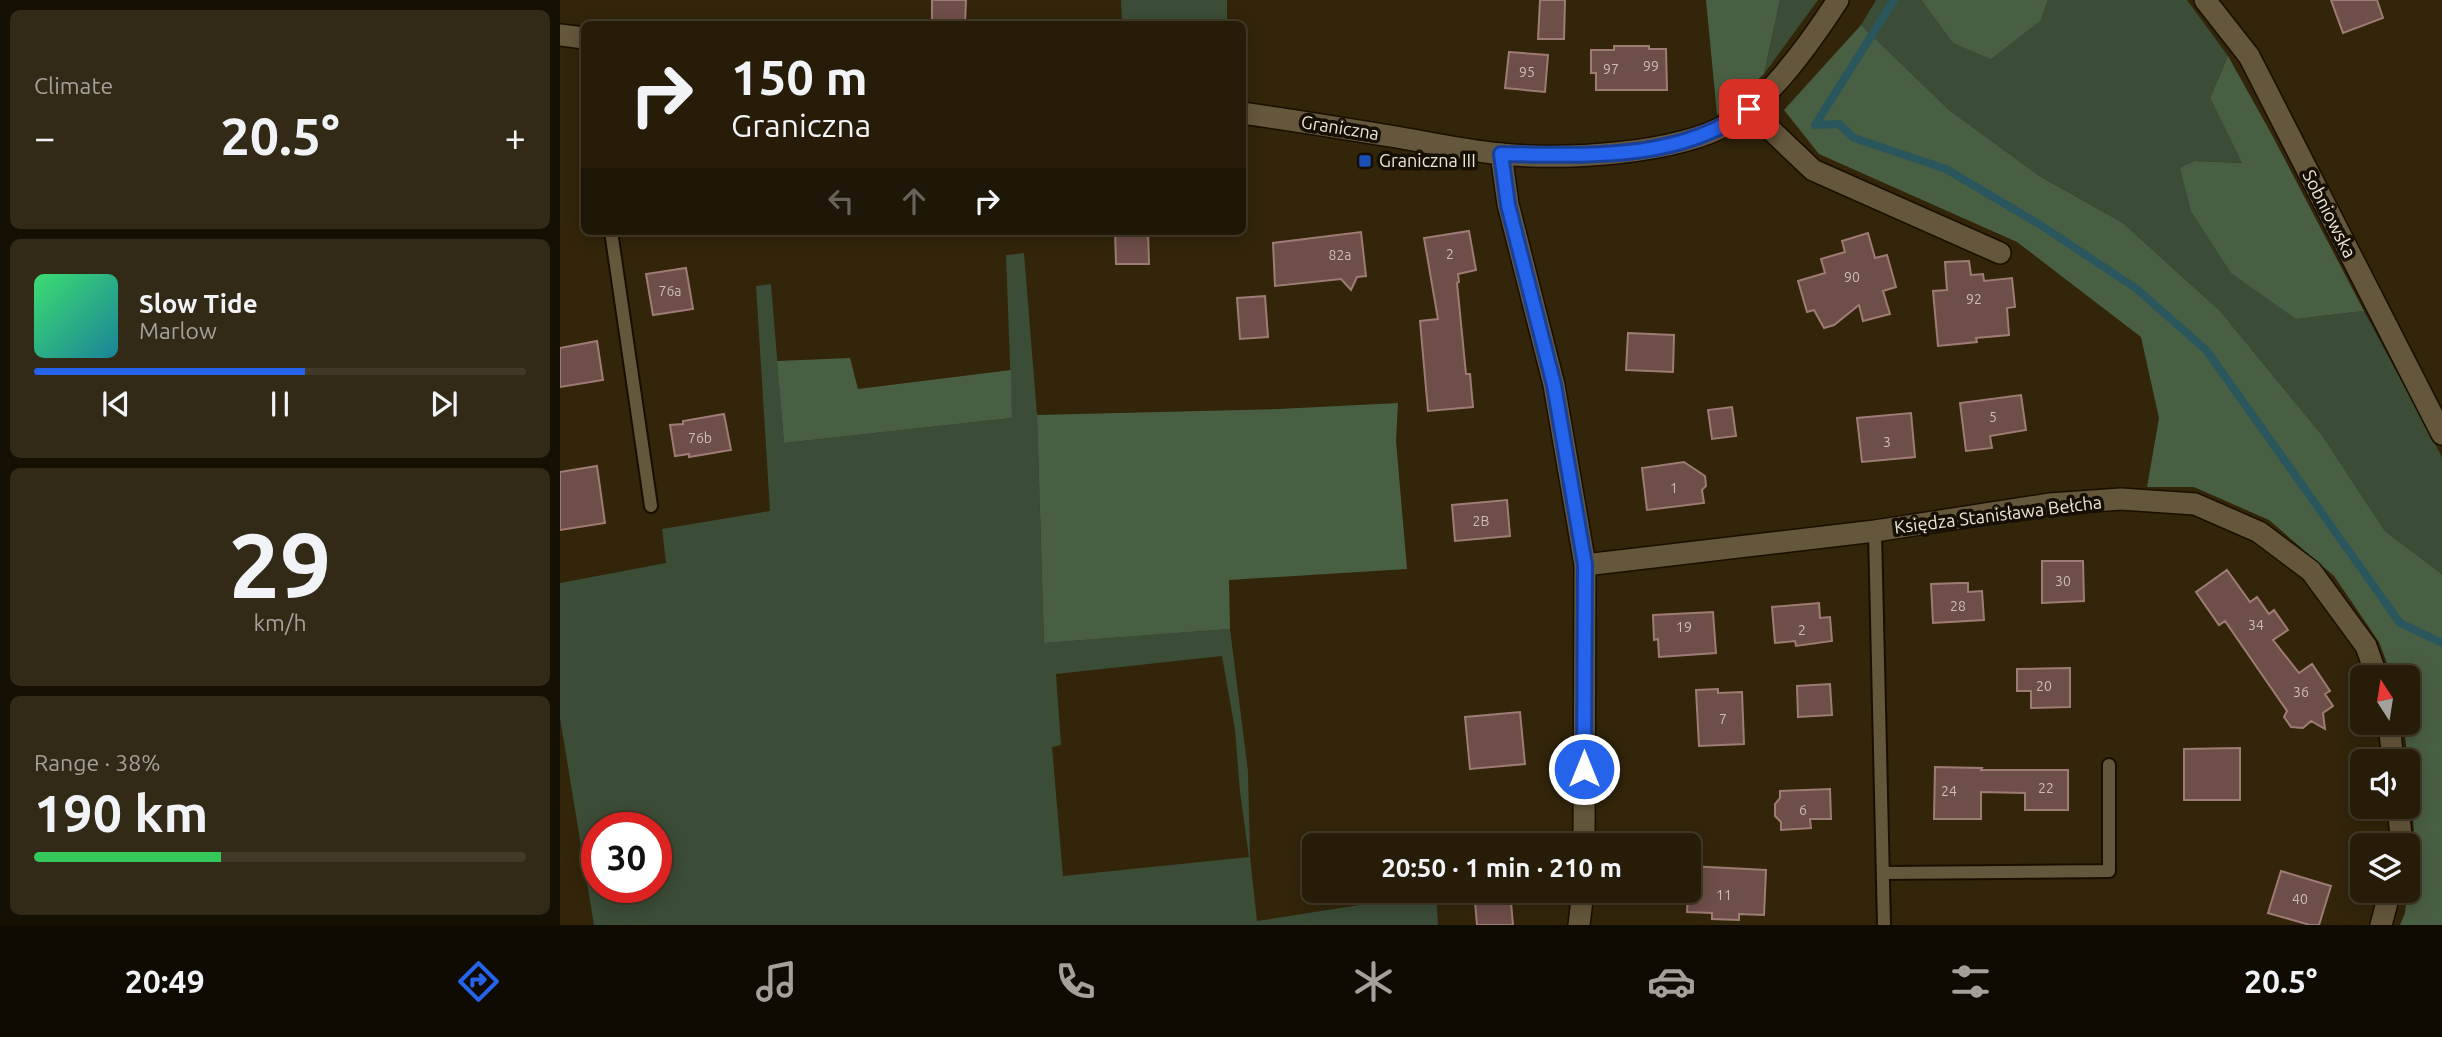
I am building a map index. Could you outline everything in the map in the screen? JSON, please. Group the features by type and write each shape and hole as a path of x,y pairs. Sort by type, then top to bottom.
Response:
{"street":[{"name":"Graniczna","path":"1246,114 1501,154 1566,155 1658,148 1713,132 1749,109 1794,62 1838,0"},
{"name":"Sobniowska","path":"2205,0 2249,56 2442,434"},
{"path":"560,35 581,38"},
{"path":"1749,109 1813,170 2000,253"},
{"path":"1501,154 1508,205 1554,385 1585,565 1584,833"},
{"name":"Księdza Stanisława Bełcha","path":"1585,565 1875,531 2050,505 2121,499 2195,504 2259,532 2311,571 2366,646 2373,665"},
{"path":"1579,925 1582,903"},
{"path":"2381,925 2387,903"}],"lane":[{"path":"612,235 651,506"},
{"name":"Księdza Stanisława Bełcha","path":"1875,531 1884,925"},
{"path":"1884,873 2109,872 2109,765"}],"green space":[{"path":"1121,0 1227,0 1227,21 1122,21"},
{"path":"1706,0 1780,0 1764,74 1717,115"},
{"path":"1780,0 1818,0 1764,74"},
{"path":"1876,0 1921,0 1953,43 2041,20 2048,0 2187,0 2228,56 2210,98 2242,163 2195,161 2296,319 2364,311 2442,457 2442,574 2385,531 2321,434 2220,311 2123,223 2041,177 1949,110 1861,25"},
{"path":"1921,0 2048,0 2041,20 1991,59 1953,43"},
{"path":"1861,25 1949,110 2041,177 2123,223 2220,311 2321,434 2385,531 2442,574 2442,925 2400,925 2406,903 2420,903 2420,833 2414,833 2413,819 2420,819 2420,749 2406,749 2405,735 2420,735 2420,665 2388,665 2379,642 2334,576 2269,520 2194,487 2147,487 2159,418 2141,337 2017,242 1819,154 1784,110"},
{"path":"2228,56 2364,311 2296,319 2231,273 2191,211 2180,168 2195,161 2242,163 2210,98"},
{"path":"1024,253 1037,415 1044,643 1230,629 1248,771 1250,857 1257,921 1372,903 1437,903 1438,925 594,925 590,903 672,903 672,812 581,812 581,846 560,718 560,583 666,563 662,529 770,511 756,286 771,284 784,443 1012,418 1006,255","holes":["1222,656 1235,730 1249,857 1063,876 1052,747 1061,745 1056,674"]},
{"path":"850,358 858,389 1011,370 1012,418 784,443 777,361"},
{"path":"1398,403 1396,441 1407,569 1229,580 1230,629 1044,643 1037,415"}],"building":[{"path":"932,0 966,0 965,21 932,21"},
{"path":"1540,0 1565,0 1564,39 1538,39"},
{"path":"2331,0 2377,0 2383,18 2343,33"},
{"path":"1614,46 1666,49 1667,90 1596,90 1596,73 1591,73 1591,50 1614,50"},
{"path":"1509,52 1548,55 1545,92 1505,88"},
{"path":"1469,231 1476,270 1458,274 1457,283 1466,374 1470,374 1473,407 1428,411 1420,321 1438,319 1424,238"},
{"path":"1361,232 1366,276 1357,277 1351,290 1341,279 1275,286 1273,243"},
{"path":"1868,233 1875,258 1887,255 1896,287 1883,291 1890,314 1863,321 1859,305 1834,325 1824,328 1814,310 1807,312 1798,281 1825,273 1821,259 1845,252 1842,241"},
{"path":"1115,235 1148,235 1149,264 1116,264"},
{"path":"1969,261 1971,275 1983,274 1984,281 2012,278 2015,307 2007,308 2009,335 1938,346 1933,291 1947,290 1945,262"},
{"path":"686,268 693,309 653,315 646,274"},
{"path":"1265,296 1268,337 1240,339 1237,298"},
{"path":"1628,333 1674,335 1673,372 1626,370"},
{"path":"597,341 603,380 560,387 560,348"},
{"path":"2021,395 2026,430 1990,436 1992,448 1966,451 1960,403"},
{"path":"1732,407 1736,436 1712,439 1708,410"},
{"path":"1911,413 1915,457 1862,462 1857,418"},
{"path":"724,414 731,450 689,457 689,454 675,456 670,425"},
{"path":"1684,462 1705,476 1706,486 1702,490 1704,503 1647,510 1642,468"},
{"path":"597,466 605,523 560,530 560,472"},
{"path":"1507,500 1510,536 1455,541 1452,505"},
{"path":"2042,561 2083,561 2084,601 2042,603"},
{"path":"2227,570 2250,602 2257,597 2269,614 2274,610 2288,630 2273,640 2299,673 2312,664 2330,691 2325,694 2333,706 2323,713 2325,729 2311,721 2303,728 2291,727 2284,717 2287,711 2225,621 2219,625 2196,592"},
{"path":"1968,583 1968,592 1982,591 1984,620 1933,623 1931,584"},
{"path":"1819,603 1820,618 1830,617 1832,641 1796,646 1795,641 1775,643 1772,607"},
{"path":"1713,612 1716,653 1659,657 1658,639 1654,640 1653,615"},
{"path":"2070,668 2070,707 2031,708 2031,691 2017,691 2017,669"},
{"path":"1830,684 1832,715 1798,717 1797,686"},
{"path":"1718,689 1718,693 1742,692 1744,744 1699,746 1696,690"},
{"path":"1520,712 1525,764 1470,769 1465,717"},
{"path":"2240,748 2240,800 2184,800 2184,749"},
{"path":"1935,767 2068,770 2068,810 2025,810 2025,793 1981,792 1981,819 1934,819"},
{"path":"1830,789 1831,819 1810,819 1811,828 1781,830 1781,822 1775,816 1775,804 1780,798 1780,791"},
{"path":"1701,867 1766,870 1764,915 1739,914 1739,920 1712,919 1712,913 1687,912 1687,903 1701,903"},
{"path":"2281,871 2331,886 2319,925 2268,913"},
{"path":"1475,903 1511,903 1513,925 1477,925"}],"waterway":[{"path":"1894,0 1815,125 1839,124 1854,138 1946,169 2039,224 2137,289 2207,351 2400,623 2442,643"}],"place":[{"name":"Graniczna III","path":"1365,161"}],"route":[{"path":"1584,769 1585,565 1554,385 1508,205 1501,154 1566,155 1658,148 1713,132 1749,109"}]}
